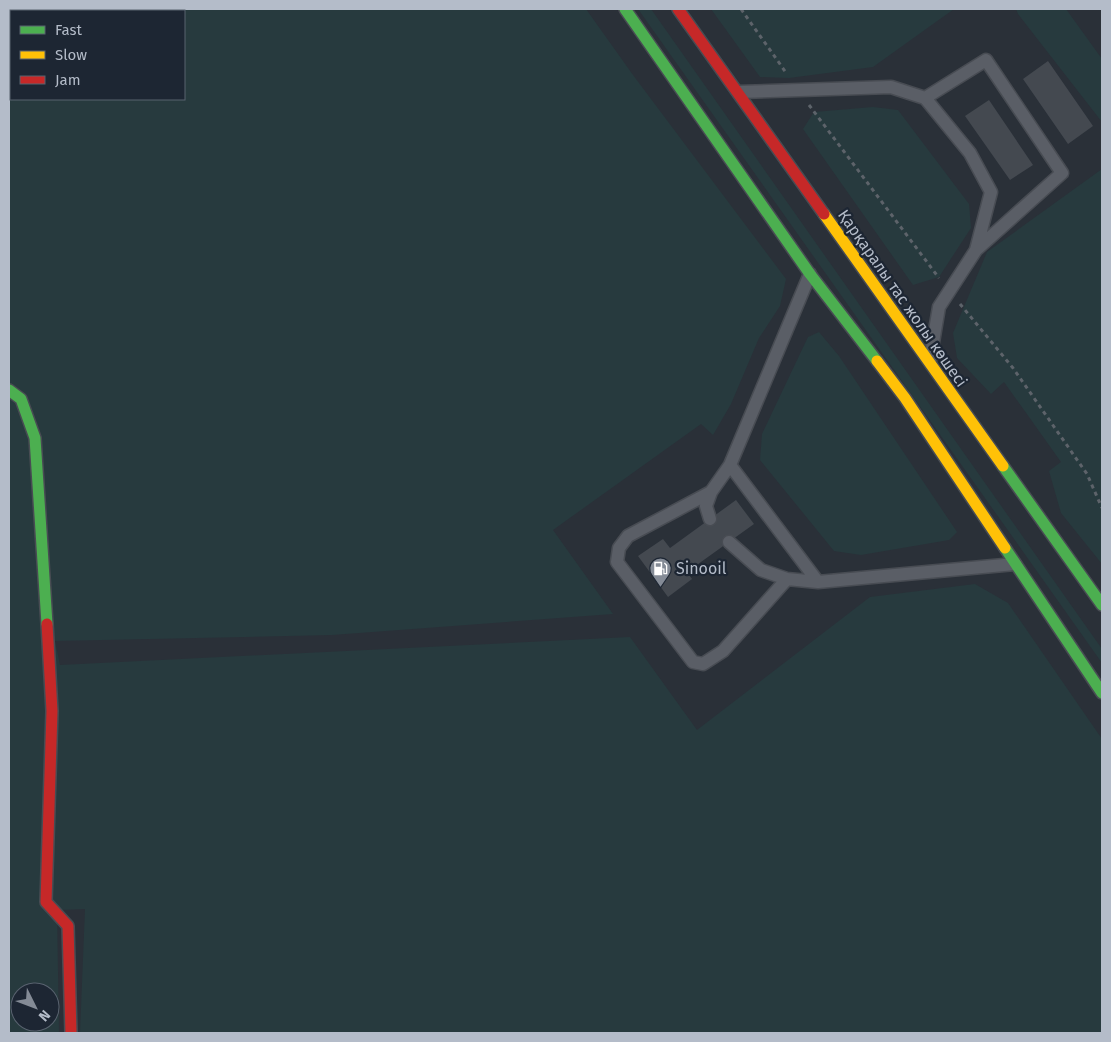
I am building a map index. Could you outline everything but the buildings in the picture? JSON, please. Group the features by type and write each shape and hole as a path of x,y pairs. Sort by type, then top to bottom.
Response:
{"main road":[{"path":"625,9 810,274 904,398 1102,693"},
{"name":"Қарқаралы тас жолы көшесі","path":"678,9 1102,605"},
{"path":"9,390 21,399 35,438 52,711 46,902 68,926 71,1033"}],"lane":[{"path":"925,98 986,60 1062,173 976,250 939,307 929,363"},
{"path":"737,92 891,86 925,98 970,153 991,192 976,250"},
{"path":"710,519 706,506 711,492 730,464 810,274"},
{"path":"730,464 818,582"},
{"path":"711,492 628,536 619,548 617,562 693,662 703,664 723,651 787,579"},
{"path":"728,542 761,570 787,579 818,582 1015,564"}],"path":[{"path":"741,9 798,90 949,291 1013,368 1086,474 1102,508"}],"green space":[{"path":"9,9 586,9 633,75 786,279 780,306 759,338 731,404 713,435 701,424 553,530 613,614 332,635 55,641 60,665 630,637 697,730 870,597 975,584 1008,603 1102,739 1102,1033 80,1033 85,909 57,910 58,982 10,982 10,1032 59,1032 9,1033"},
{"path":"638,9 651,9 1102,649 1102,663"},
{"path":"711,9 954,9 873,67 789,78 760,77"},
{"path":"1016,9 1066,9 1102,59 1102,122 1018,14"},
{"path":"873,107 898,110 969,204 971,228 939,277 913,285 803,129 814,112"},
{"path":"1102,169 1102,564 1061,513 1049,471 1061,462 1004,382 991,394 957,358 953,333 987,252"},
{"path":"819,332 839,356 957,532 949,540 861,555 834,551 760,460 762,434 808,337"}],"traffic: fast":[{"path":"625,9 810,274 877,361"},
{"path":"9,390 21,399 35,438 47,624"},
{"path":"1003,466 1102,605"},
{"path":"1005,548 1102,693"}],"traffic: slow":[{"path":"824,214 1003,466"},
{"path":"877,361 905,398 1005,548"}],"traffic: jam":[{"path":"678,9 824,214"},
{"path":"47,624 52,711 46,902 68,926 71,1033"}],"place":[{"name":"Sinooil","path":"660,587"}]}
